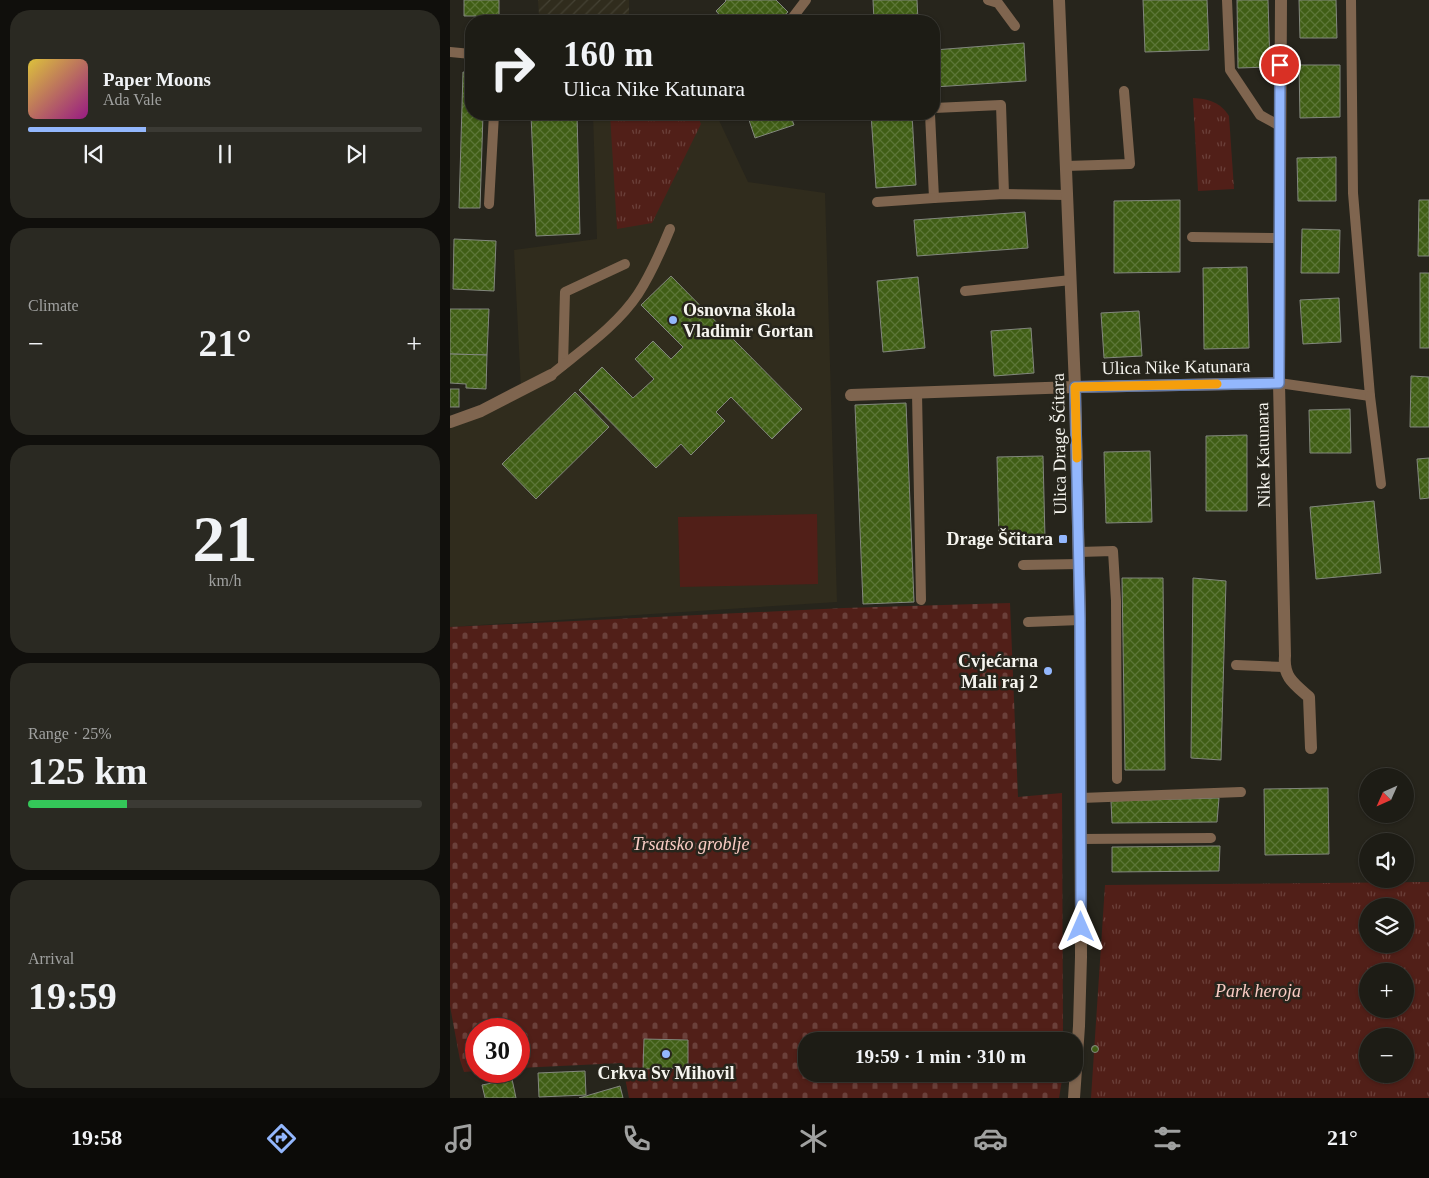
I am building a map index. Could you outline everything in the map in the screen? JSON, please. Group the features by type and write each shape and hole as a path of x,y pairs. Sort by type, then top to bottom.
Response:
{"street":[{"name":"Ulica Drage Šćitara","path":"1059,0 1075,387 1080,620 1081,839 1079,1026 1074,1098"},
{"name":"Nike Katunara","path":"1281,0 1279,383 1284,667"},
{"path":"450,422 481,411 551,374"},
{"name":"Ulica Nike Katunara","path":"852,395 1075,387 1279,383"},
{"path":"1284,667 1292,682 1309,697 1311,748"}],"lane":[{"path":"795,15 806,0"},
{"path":"988,0 998,4 1015,26"},
{"path":"1227,0 1230,70 1260,115 1280,126"},
{"path":"1351,0 1353,193 1370,396 1380,484"},
{"path":"450,52 465,53"},
{"path":"1066,166 1130,164 1124,91"},
{"path":"940,108 1001,105 1004,194"},
{"path":"489,204 494,120"},
{"path":"930,120 934,198"},
{"path":"877,202 1004,194 1067,195"},
{"path":"551,374 614,323 637,296 653,268 670,229"},
{"path":"1192,237 1279,238"},
{"path":"563,365 565,292 625,264"},
{"path":"965,292 1071,280"},
{"path":"1279,383 1370,396"},
{"path":"917,393 921,600"},
{"path":"1023,565 1079,558 1113,551 1116,601 1117,779"},
{"path":"1028,622 1080,620"},
{"path":"1236,665 1284,667"},
{"path":"1080,798 1241,792"},
{"path":"1081,839 1211,838"}],"shaded area":[{"path":"538,0 629,0 629,15 539,15"},
{"name":"Osnovna škola Vladimir Gortan","path":"593,120 719,120 748,182 825,193 837,602 450,627 450,427 521,389 514,250 597,239"}],"green space":[{"path":"1193,98 1204,99 1218,104 1229,116 1234,189 1198,191"},
{"path":"610,120 699,120 701,124 652,223 617,229"},
{"path":"817,514 818,584 680,587 678,517"},
{"name":"Trsatsko groblje","path":"1010,603 1018,797 1062,793 1063,1032 798,1032 798,1082 1062,1082 1059,1098 629,1098 622,1063 530,1067 530,1018 465,1018 464,1072 450,1006 450,627 844,608"},
{"name":"Park heroja","path":"1414,882 1429,882 1429,1098 1091,1098 1105,885 1359,883 1359,888 1414,888"}],"building":[{"path":"464,0 499,0 499,15 464,16"},
{"path":"776,0 788,12 785,15 720,15 716,11 726,1"},
{"path":"873,0 917,0 918,15 874,15"},
{"path":"1143,0 1207,0 1209,50 1145,52"},
{"path":"1237,0 1268,0 1270,67 1238,68"},
{"path":"1299,0 1336,0 1337,38 1300,38"},
{"path":"1024,43 1026,81 940,87 940,50"},
{"path":"1299,65 1340,65 1340,117 1300,118"},
{"path":"463,72 465,72 465,120 483,120 480,208 459,208"},
{"path":"531,120 577,120 580,234 536,236"},
{"path":"749,120 792,120 794,125 755,138"},
{"path":"871,120 912,120 916,185 876,188"},
{"path":"1336,157 1336,201 1298,201 1297,158"},
{"path":"1180,200 1180,272 1114,273 1114,201"},
{"path":"1419,200 1429,200 1429,256 1418,256"},
{"path":"1025,212 1028,248 917,256 914,220"},
{"path":"1302,229 1340,230 1339,273 1301,273"},
{"path":"454,239 496,241 494,291 453,289"},
{"path":"1247,267 1249,348 1204,349 1203,268"},
{"path":"1420,273 1429,273 1429,348 1420,348"},
{"path":"671,276 802,409 772,439 731,397 716,412 725,421 691,455 681,444 656,468 579,390 602,367 633,398 654,379 635,359 653,341 671,359 683,347 641,305"},
{"path":"918,277 925,348 883,352 877,281"},
{"path":"1339,298 1341,342 1303,344 1300,300"},
{"path":"450,309 489,309 487,355 450,354"},
{"path":"1139,311 1142,356 1104,358 1101,313"},
{"path":"1031,328 1034,373 994,376 991,331"},
{"path":"450,354 487,355 486,389 466,388 466,384 450,383"},
{"path":"1411,376 1429,377 1429,427 1410,427"},
{"path":"450,389 459,389 459,407 450,407"},
{"path":"575,392 609,427 536,499 502,464"},
{"path":"906,403 914,602 863,604 855,405"},
{"path":"1350,409 1351,453 1310,453 1309,410"},
{"path":"1247,435 1247,511 1206,511 1206,436"},
{"path":"1150,451 1152,522 1106,523 1104,452"},
{"path":"1043,456 1045,538 999,539 997,457"},
{"path":"1429,458 1429,498 1420,499 1417,459"},
{"path":"1374,501 1381,573 1316,579 1310,507"},
{"path":"1122,578 1163,578 1165,770 1125,770"},
{"path":"1193,578 1226,581 1221,760 1191,758"},
{"path":"1328,788 1329,854 1265,855 1264,789"},
{"path":"1219,798 1217,822 1112,823 1111,801"},
{"path":"1220,846 1219,871 1112,872 1112,847"},
{"name":"Crkva Sv Mihovil","path":"644,1039 688,1040 688,1068 643,1069"},
{"path":"1095,1045 1099,1049 1095,1053 1091,1049"},
{"path":"585,1071 586,1095 539,1097 538,1073"},
{"path":"513,1083 516,1098 485,1098 482,1085"},
{"path":"620,1086 623,1098 579,1098"}],"slow traffic":[{"path":"1077,458 1075,387 1217,384"}],"place":[{"name":"Osnovna škola Vladimir Gortan","path":"673,320"},
{"name":"Drage Ščitara","path":"1063,539"},
{"name":"Cvjećarna Mali raj 2","path":"1048,671"},
{"name":"Crkva Sv Mihovil","path":"666,1054"}],"route":[{"path":"1081,927 1080,620 1075,387 1279,383 1280,65"}]}
